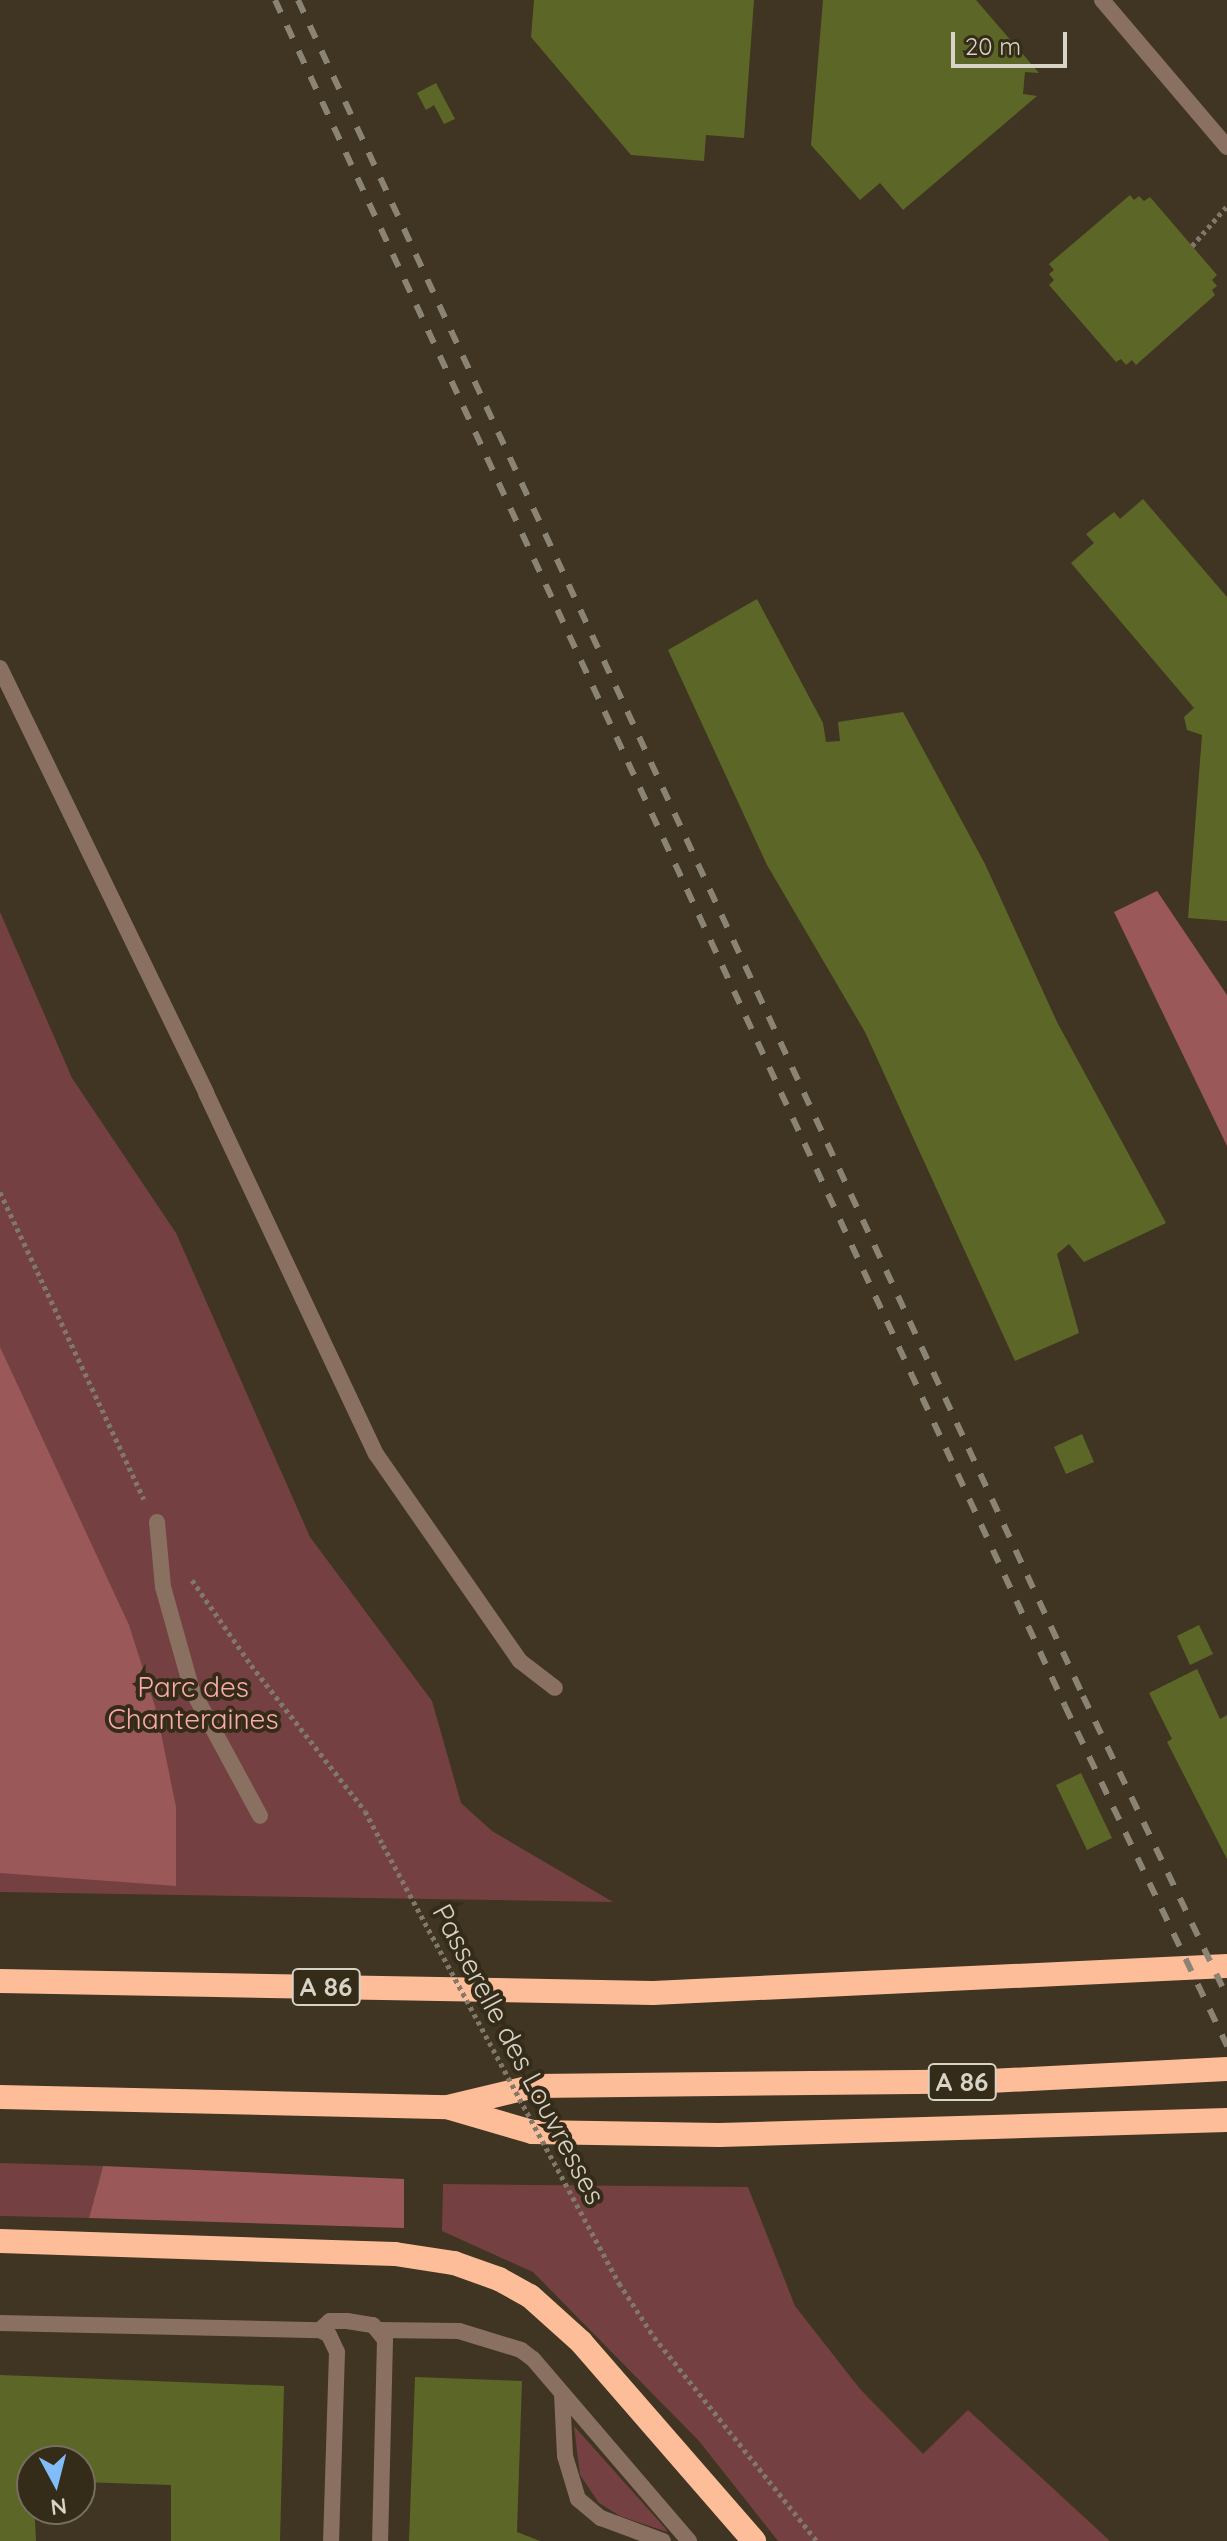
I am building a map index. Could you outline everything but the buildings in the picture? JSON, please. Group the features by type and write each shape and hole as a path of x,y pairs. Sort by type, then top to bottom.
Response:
{"highway":[{"name":"A 86","path":"0,1981 653,1993 1227,1966"},
{"name":"A 86","path":"0,2097 448,2107 535,2086 990,2081 1227,2069"},
{"path":"448,2107 532,2132 703,2135 1227,2120"},
{"path":"0,2241 395,2254 454,2263 488,2274 530,2296 581,2342 754,2541"}],"street":[{"path":"1102,0 1227,147"},
{"path":"0,668 206,1093 376,1454 520,1661 555,1688"},
{"path":"157,1522 163,1587 192,1690 260,1816"},
{"path":"320,2330 330,2321 373,2325 385,2340 380,2541"},
{"path":"0,2323 320,2330 329,2335 337,2352 331,2541"},
{"path":"379,2330 459,2331 500,2341 533,2359 689,2541"},
{"path":"562,2394 565,2456 578,2499 601,2518 663,2541"}],"path":[{"path":"1192,246 1227,206"},
{"path":"0,1192 157,1522"},
{"name":"Passerelle des Louvresses","path":"189,1575 251,1665 365,1811 619,2283 654,2337 817,2541"}],"green space":[{"name":"Parc des Chanteraines","path":"0,912 72,1078 176,1233 310,1537 432,1701 461,1803 492,1831 613,1902 0,1892"},
{"path":"0,2163 103,2166 89,2218 0,2216"},
{"path":"443,2184 748,2187 795,2306 860,2389 923,2454 968,2410 1110,2541 778,2541 699,2441 533,2272 442,2231"},
{"path":"574,2426 667,2532 620,2516 599,2503 580,2475"}],"shaded area":[{"path":"1157,891 1227,995 1227,1146 1114,912"},
{"path":"0,1347 129,1625 157,1713 176,1807 176,1886 0,1873"},
{"path":"103,2166 404,2179 404,2228 89,2218"}],"railway":[{"path":"275,0 1065,1706 1227,2046"},
{"path":"298,0 1083,1696 1227,1997"}]}
